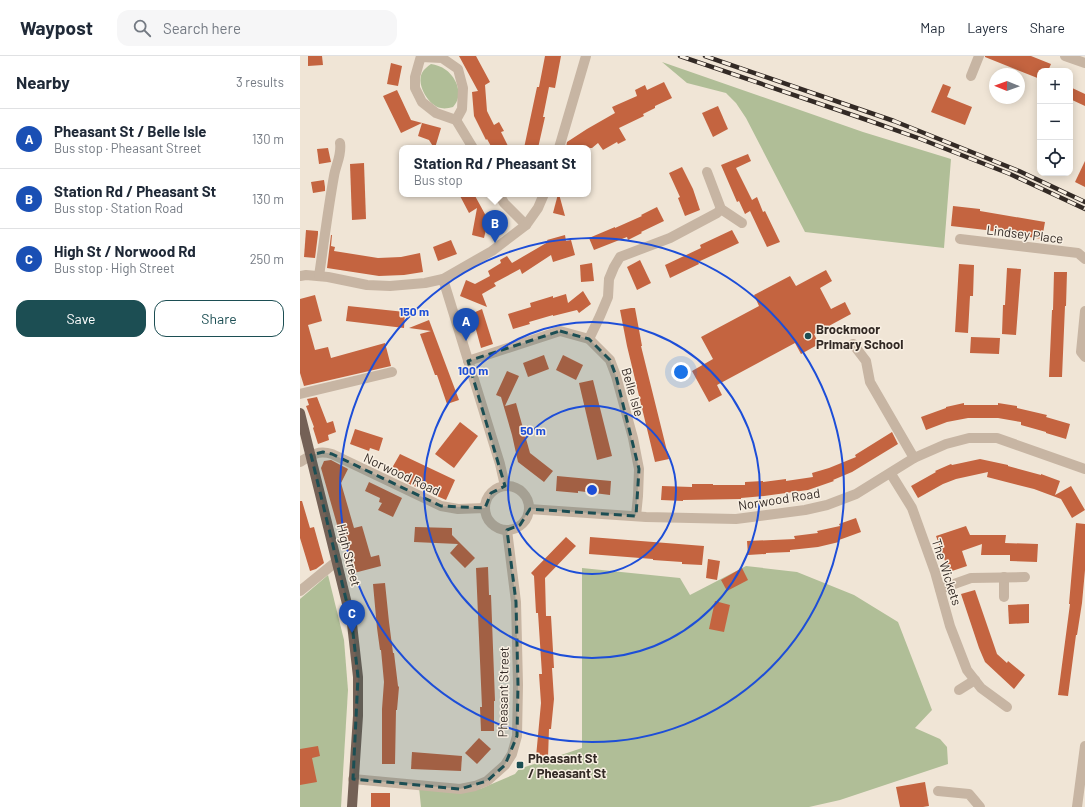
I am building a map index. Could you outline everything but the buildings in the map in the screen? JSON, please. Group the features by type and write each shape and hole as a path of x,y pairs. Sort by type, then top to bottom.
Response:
{"main road":[{"name":"High Street","path":"300,412 352,624 358,677 358,716 352,807"}],"street":[{"path":"456,120 462,109 463,88 458,69 442,58 421,56 415,77 415,88 422,102 436,112 456,120 470,145"},
{"path":"560,145 586,56"},
{"path":"971,76 978,56"},
{"path":"1065,56 1085,64"},
{"path":"319,276 335,168 342,151 340,143"},
{"path":"708,172 721,209 742,223"},
{"path":"501,197 504,203 526,225"},
{"path":"300,276 306,275 328,277 367,285 390,286 425,283 443,279 492,251 526,225 538,208 543,197"},
{"path":"589,339 608,298 609,279 620,257 670,238 717,213 721,209"},
{"name":"Lindsey Place","path":"960,239 1078,253 1085,259"},
{"path":"443,279 500,464 505,486"},
{"path":"1085,311 1081,352 1085,357"},
{"name":"Belle Isle","path":"468,361 560,331 589,339 610,360 616,376 633,438 639,469 636,516"},
{"path":"853,344 866,361 870,382 914,458"},
{"path":"300,394 392,372"},
{"name":"Norwood Road","path":"529,509 696,519 736,519 805,510 827,505 856,494 891,474 914,458 946,444 970,438 997,438 1085,469"},
{"name":"Norwood Road","path":"311,455 323,452 332,454 441,506 458,509 485,508"},
{"path":"300,462 311,455"},
{"name":"The Wickets","path":"891,474 912,508 940,589 950,626 968,670 981,688 1007,707"},
{"path":"505,486 515,488 522,492 528,502 529,509 526,518 520,526 507,530 498,528 491,523 487,518 485,508 487,499 491,493 505,486"},
{"name":"Pheasant Street","path":"353,779 460,789 475,786 487,781 505,765 512,754 517,736 518,685 516,602 507,530"},
{"path":"300,591 337,561"},
{"path":"940,589 971,578 1025,577"},
{"path":"1004,578 1004,597"},
{"path":"958,690 975,680"},
{"path":"1077,807 1085,746"},
{"path":"938,791 968,794 980,807"}],"highlighted area":[{"path":"560,331 589,339 610,360 616,376 639,469 636,516 530,509 520,525 507,530 516,602 518,685 517,736 505,765 487,781 460,789 353,779 358,677 352,624 311,455 323,452 332,454 441,506 485,508 491,493 505,486 468,361"}],"green space":[{"path":"662,62 863,132 951,159 944,248 805,232 746,118 736,103 726,93 687,83"},
{"path":"431,64 446,70 456,82 459,93 453,107 441,108 436,106 428,99 422,89 422,73"},
{"path":"746,566 797,572 854,595 898,622 932,710 915,728 940,739 947,747 948,764 840,800 809,807 421,807 419,787 480,789 515,774 519,769 582,748 582,568 680,578 690,595"},
{"path":"328,575 344,640 348,690 341,807 300,807 300,599"}],"railway":[{"path":"680,56 918,138 1010,174 1085,209"},
{"path":"705,56 894,121 1019,171 1085,202"}],"place":[{"name":"Station Rd / Pheasant St","path":"495,243"},
{"name":"Brockmoor Primary School","path":"808,336"},
{"name":"Pheasant St / Belle Isle","path":"466,341"},
{"name":"High St / Norwood Rd","path":"352,633"},
{"name":"Pheasant St / Pheasant St","path":"520,765"}]}
